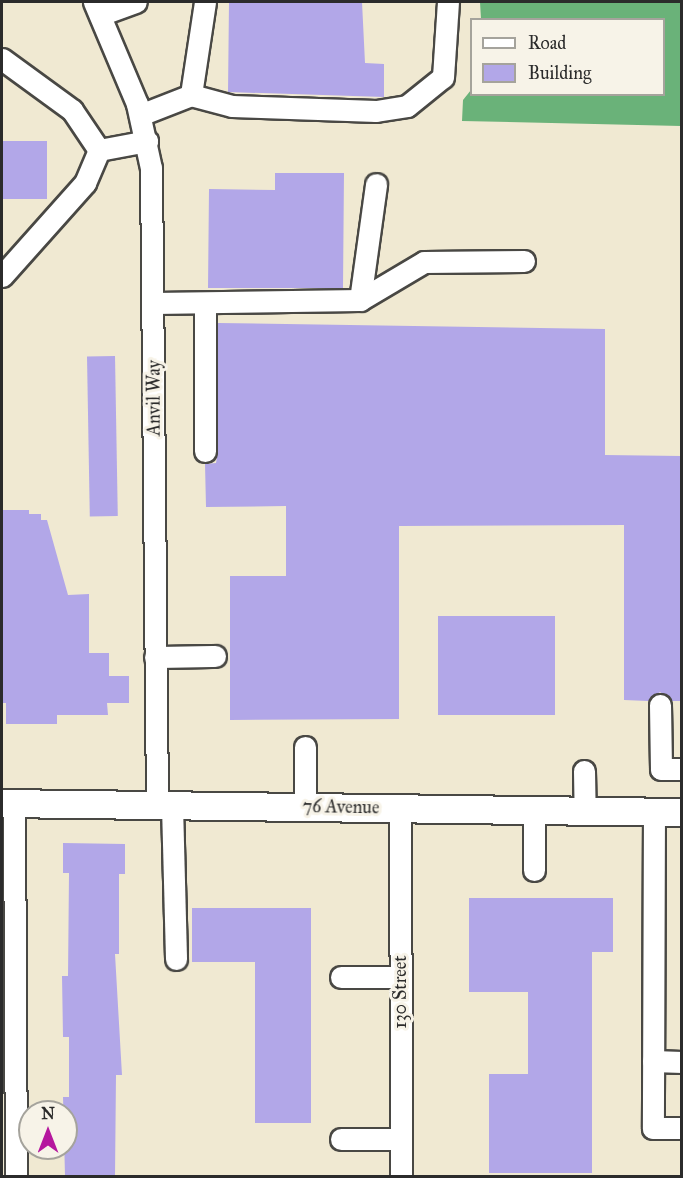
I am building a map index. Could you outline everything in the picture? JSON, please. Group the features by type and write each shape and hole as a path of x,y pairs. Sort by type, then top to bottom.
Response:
{"main road":[{"name":"76 Avenue","path":"8,803 681,812"}],"street":[{"path":"97,8 136,2"},
{"path":"191,95 205,2"},
{"path":"140,115 191,95 232,106 376,111 407,106 443,77 448,2"},
{"name":"Anvil Way","path":"97,8 140,115 147,141 153,194 155,657 176,959"},
{"path":"2,59 72,110 99,150"},
{"path":"99,150 147,141"},
{"path":"2,276 85,183 99,150"},
{"path":"360,300 376,184"},
{"path":"154,303 360,300 424,262 524,261"},
{"path":"205,303 205,452"},
{"path":"155,657 215,656"},
{"path":"660,705 661,769 681,769"},
{"path":"305,747 305,807"},
{"path":"584,771 585,810"},
{"path":"8,803 16,1176"},
{"name":"130 Street","path":"400,808 400,1176"},
{"path":"534,810 534,870"},
{"path":"654,811 653,1128 681,1128"},
{"path":"341,977 400,977"},
{"path":"653,1061 681,1062"},
{"path":"341,1139 400,1139"}],"green space":[{"path":"480,2 681,2 681,126 462,121 463,100 470,91 470,96 665,96 665,18 481,18"}],"building":[{"path":"229,2 362,2 365,63 384,64 384,97 228,92"},
{"path":"2,141 47,141 47,199 2,199"},
{"path":"275,173 344,173 343,288 208,288 209,189 275,190"},
{"path":"218,323 605,329 605,455 681,456 681,701 672,701 660,692 648,701 624,700 624,525 399,526 399,719 230,720 230,576 286,576 286,506 206,507 205,464 216,463 218,451"},
{"path":"87,356 115,356 118,516 90,516"},
{"path":"2,510 29,510 29,514 41,514 41,520 47,520 68,595 89,594 89,653 109,653 109,676 129,676 129,703 107,703 108,715 57,715 57,724 6,724 6,703 2,703"},
{"path":"438,616 555,616 555,715 438,715"},
{"path":"63,843 125,844 125,874 119,874 119,954 115,954 122,1075 116,1075 115,1176 65,1176 65,1160 78,1160 78,1100 63,1100 63,1097 69,1097 69,1037 63,1037 62,976 68,976 69,873 63,873"},
{"path":"469,898 613,898 613,952 592,952 592,1173 489,1173 489,1074 528,1074 528,992 469,992"},
{"path":"192,908 311,908 311,1123 255,1123 255,962 192,962"}]}
